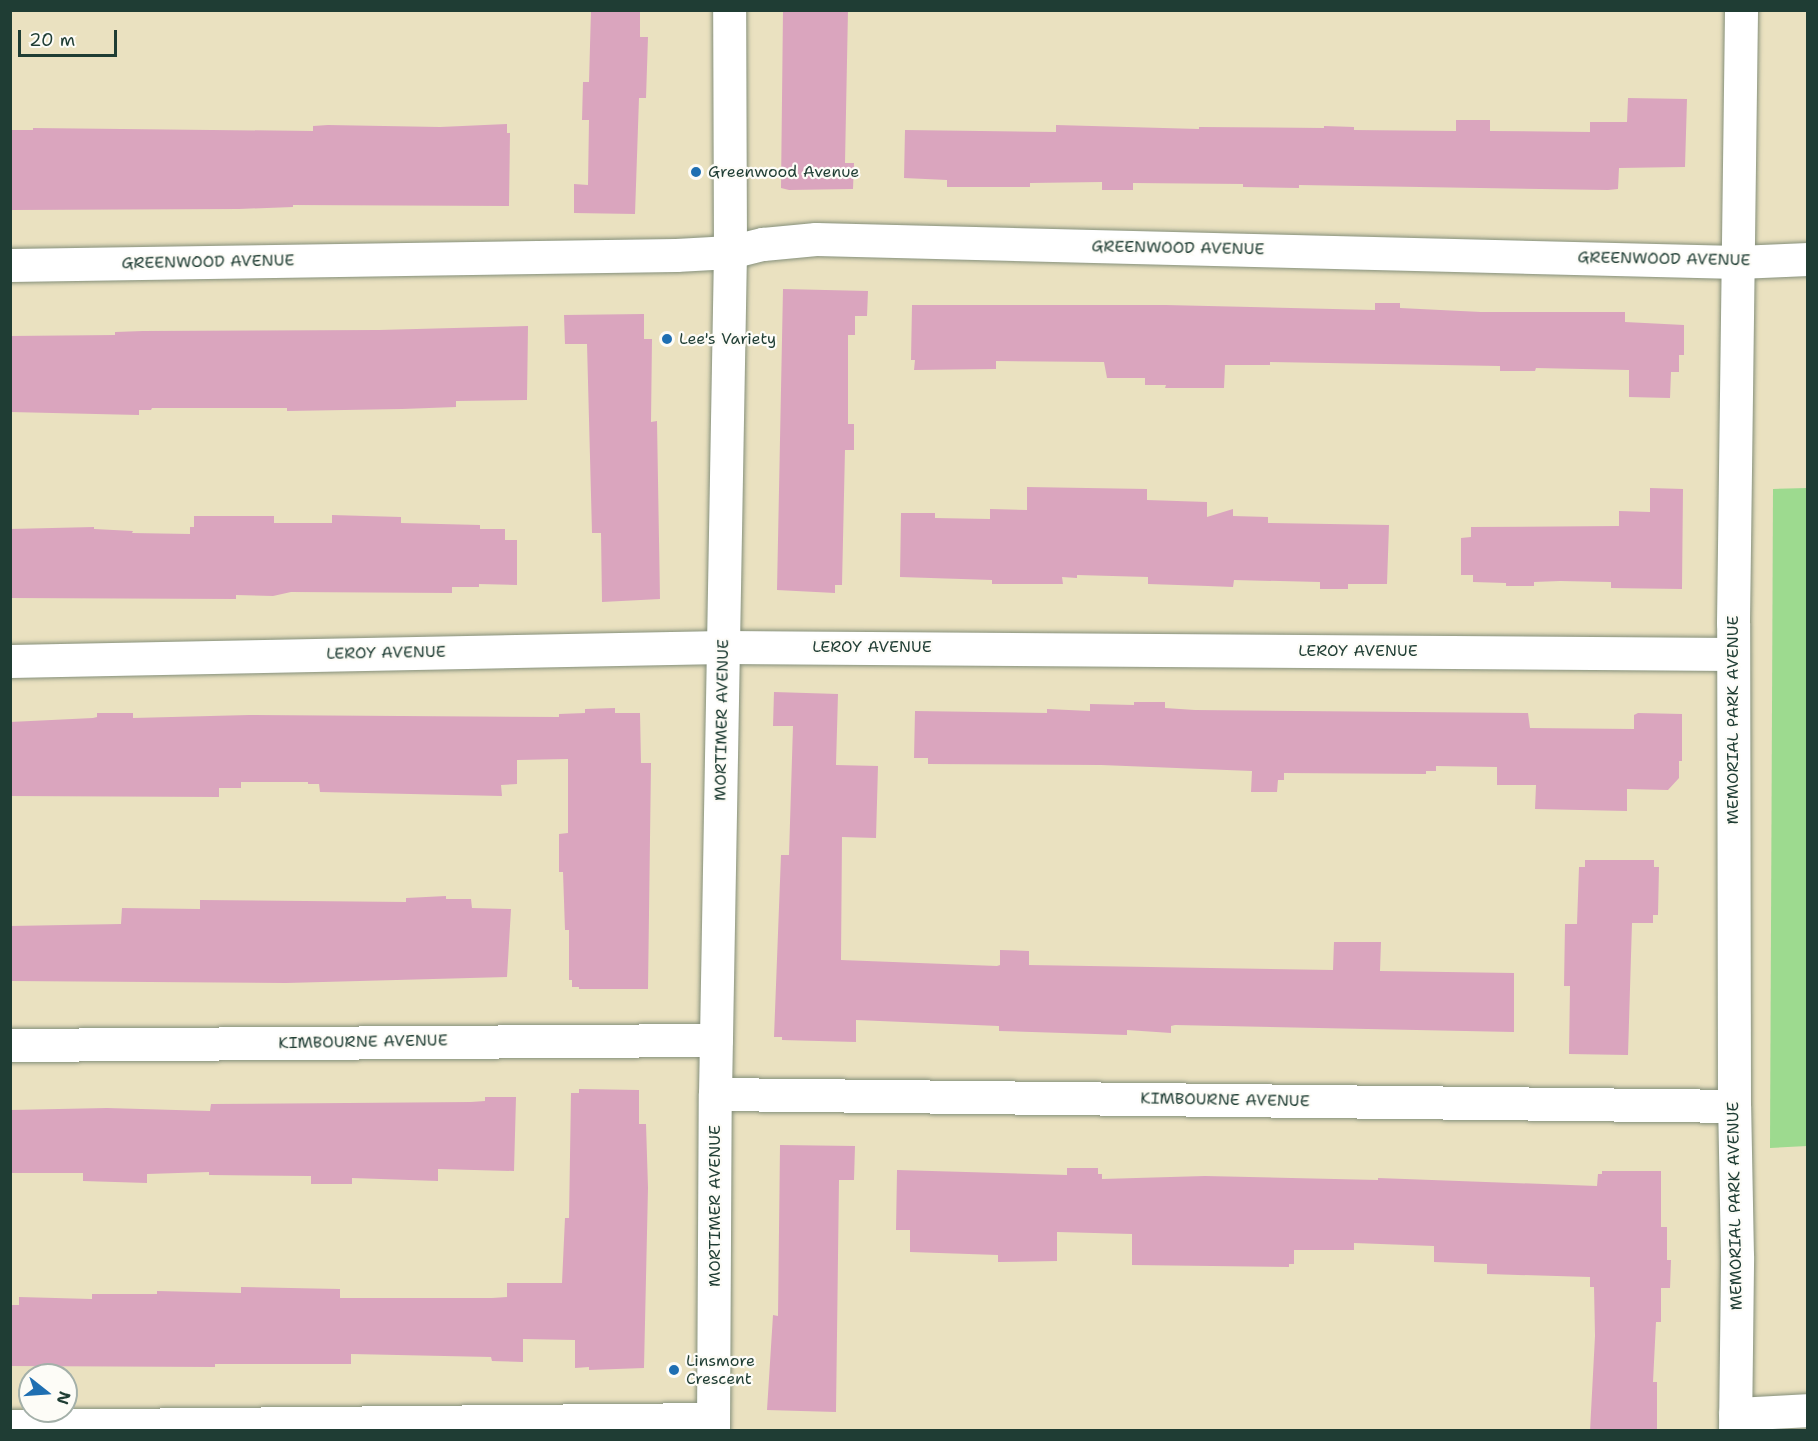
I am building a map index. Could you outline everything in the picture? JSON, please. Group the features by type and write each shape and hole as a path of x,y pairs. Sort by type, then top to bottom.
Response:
{"street":[{"name":"MORTIMER AVENUE","path":"713,1425 716,1040 730,252 729,10"},
{"name":"MEMORIAL PARK AVENUE","path":"1735,1422 1737,1256 1734,1106 1733,654 1741,10"},
{"name":"GREENWOOD AVENUE","path":"10,265 676,255 730,252 763,244 816,239 1738,262 1808,259"},
{"name":"LEROY AVENUE","path":"10,661 723,647 1733,654"},
{"name":"KIMBOURNE AVENUE","path":"10,1046 716,1040"},
{"name":"KIMBOURNE AVENUE","path":"716,1094 1734,1106"},
{"path":"1735,1422 1808,1410"},
{"path":"10,1426 713,1425"}],"green space":[{"path":"1807,488 1807,1146 1770,1148 1773,489"}],"building":[{"path":"591,10 640,10 640,37 648,37 646,98 639,98 635,214 574,213 574,184 588,185 589,120 582,120 583,82 589,82"},
{"path":"783,10 848,10 845,163 854,163 853,189 789,190 781,188"},
{"path":"1628,98 1687,99 1685,167 1619,168 1618,189 1608,190 1299,185 1299,188 1243,187 1243,184 1133,183 1133,190 1102,190 1102,182 1030,183 1030,187 947,187 947,180 904,178 905,130 1056,132 1056,125 1199,129 1199,127 1324,128 1324,126 1354,127 1354,130 1456,131 1456,120 1490,120 1490,131 1590,132 1590,122 1627,122"},
{"path":"507,124 507,133 510,133 509,206 293,205 293,207 239,209 10,210 10,130 33,130 33,128 313,131 313,126 328,125 440,127"},
{"path":"783,289 868,291 867,316 855,316 855,335 848,335 848,424 854,424 854,450 845,450 842,585 835,585 835,593 777,590"},
{"path":"1375,303 1400,303 1400,308 1481,312 1625,312 1625,322 1684,325 1684,355 1679,355 1679,372 1671,372 1670,398 1629,397 1629,370 1536,368 1535,371 1500,371 1500,366 1270,362 1270,365 1225,365 1224,388 1165,388 1166,385 1145,385 1145,378 1107,378 1104,362 996,361 996,369 914,370 915,360 911,360 912,305 1166,305 1375,310"},
{"path":"644,314 644,339 652,339 651,422 657,421 660,599 602,602 601,533 592,533 587,344 565,344 564,315"},
{"path":"528,326 527,400 456,401 456,407 402,409 287,411 287,408 152,408 151,410 139,410 139,415 10,412 10,336 115,335 115,332 143,331 379,330"},
{"path":"1027,487 1147,489 1147,500 1207,502 1207,517 1233,509 1233,516 1268,517 1268,523 1389,525 1387,584 1348,584 1348,589 1320,589 1320,582 1234,580 1233,587 1148,584 1148,577 1077,575 1077,578 1062,577 1063,584 992,584 992,580 900,577 901,513 935,513 935,518 990,519 990,509 1027,510"},
{"path":"1650,488 1683,489 1682,589 1611,588 1611,582 1560,581 1534,582 1534,586 1506,586 1506,583 1473,582 1473,575 1461,575 1461,538 1471,537 1471,527 1619,526 1619,511 1650,512"},
{"path":"332,515 401,517 401,523 480,525 480,529 505,529 505,540 517,540 517,585 479,584 479,587 452,587 452,593 291,592 273,596 236,595 236,599 10,598 10,529 94,527 94,529 133,531 132,533 190,534 190,527 194,527 194,516 274,516 274,523 332,523"},
{"path":"774,692 838,694 836,765 878,766 876,838 842,837 841,960 997,966 1000,965 1000,950 1029,951 1029,965 1333,970 1334,942 1381,942 1380,971 1514,973 1514,1032 1175,1025 1171,1026 1171,1033 1127,1030 1127,1035 999,1031 999,1026 856,1020 856,1042 782,1040 782,1037 774,1037 781,855 789,855 793,726 773,726"},
{"path":"1134,702 1165,702 1165,708 1195,710 1528,713 1530,728 1634,729 1634,715 1638,713 1682,714 1682,761 1679,761 1679,778 1668,790 1627,789 1627,811 1535,809 1536,785 1497,785 1497,767 1436,766 1436,771 1426,771 1426,774 1284,773 1284,780 1278,780 1277,792 1251,792 1252,771 1101,765 928,764 928,758 914,758 915,711 1047,713 1047,709 1090,711 1090,704 1134,705"},
{"path":"615,708 615,713 640,713 641,763 651,763 648,989 579,989 579,987 572,987 572,980 569,980 569,930 565,930 563,872 559,872 559,834 568,833 568,759 517,760 517,784 501,785 502,796 320,792 319,784 308,784 308,782 241,782 241,788 219,788 219,797 10,796 10,722 93,718 97,717 97,713 133,713 133,718 249,715 559,717 559,714 585,713 585,709"},
{"path":"1585,860 1654,860 1654,867 1659,867 1658,915 1653,915 1653,923 1632,923 1628,1055 1569,1054 1570,986 1564,986 1565,924 1577,924 1579,867 1585,867"},
{"path":"446,896 446,899 471,899 472,908 511,909 507,977 286,983 10,981 10,926 121,924 122,908 200,909 200,900 406,902 406,898"},
{"path":"579,1089 639,1090 639,1124 646,1124 648,1188 644,1368 589,1370 589,1367 575,1368 575,1340 523,1339 523,1362 492,1361 491,1357 351,1354 351,1364 215,1364 215,1367 78,1366 78,1363 18,1363 18,1366 10,1366 10,1305 19,1305 19,1297 92,1299 92,1294 157,1294 157,1291 241,1293 241,1287 340,1289 340,1298 492,1298 507,1297 507,1283 562,1283 565,1218 569,1218 571,1093 579,1093"},
{"path":"485,1097 516,1097 514,1171 438,1169 438,1181 352,1178 352,1184 311,1184 311,1176 209,1175 209,1172 147,1174 147,1183 83,1181 83,1173 10,1173 10,1110 107,1108 210,1111 211,1104 471,1102 485,1101"},
{"path":"780,1145 855,1146 854,1180 839,1180 836,1412 767,1410 773,1315 778,1316"},
{"path":"1067,1168 1098,1168 1098,1174 1102,1174 1102,1179 1205,1176 1378,1180 1378,1178 1597,1186 1598,1174 1602,1174 1602,1171 1661,1171 1661,1227 1667,1227 1667,1260 1671,1260 1670,1288 1661,1288 1661,1322 1656,1322 1653,1382 1657,1382 1657,1431 1590,1431 1595,1336 1594,1287 1590,1287 1590,1277 1487,1274 1487,1264 1434,1262 1434,1246 1354,1243 1354,1250 1294,1250 1294,1264 1289,1264 1289,1267 1132,1265 1132,1234 1057,1232 1057,1261 998,1262 998,1255 910,1252 910,1230 896,1230 897,1170 1067,1175"}],"place":[{"name":"Greenwood Avenue","path":"696,172"},
{"name":"Lee's Variety","path":"667,339"},
{"name":"Linsmore Crescent","path":"674,1370"}]}
